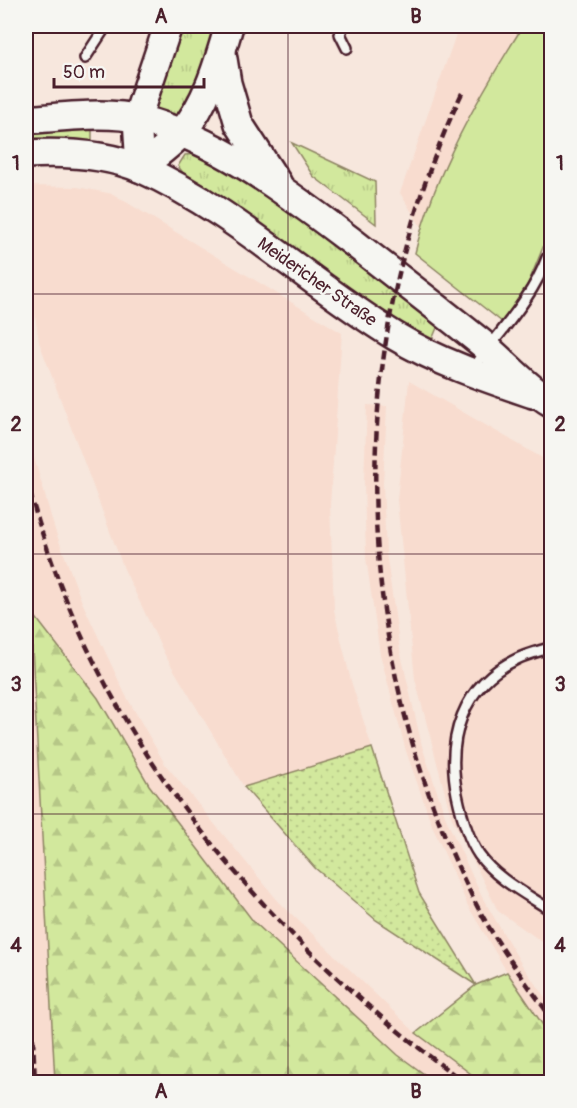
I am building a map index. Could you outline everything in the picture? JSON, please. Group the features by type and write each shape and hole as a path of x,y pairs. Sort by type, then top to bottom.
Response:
{"main road":[{"path":"140,168 137,118 168,26"},
{"path":"140,168 182,133 204,99 225,38"},
{"path":"225,38 227,83 239,124 282,190"},
{"name":"Meidericher Straße","path":"26,120 104,116 137,118 182,133 282,190 488,348 547,400"},
{"name":"Meidericher Straße","path":"26,154 97,157 140,168 217,212 396,337 469,373 547,400"}],"lane":[{"path":"85,58 106,26"},
{"path":"343,26 340,34 347,48"},
{"path":"469,373 512,320 541,274 547,258"},
{"path":"552,647 516,659 491,676 465,707 453,740 453,774 460,810 479,855 511,884 552,911"}],"shaded area":[{"path":"459,26 523,26 455,142 421,227 400,193"},
{"path":"26,186 77,187 113,194 342,333 330,505 334,610 351,681 372,748 244,787 165,655 124,569 39,342 26,253"},
{"path":"409,381 551,463 551,948 498,911 451,816 415,679 397,500"},
{"path":"367,405 387,406 383,484 386,552 400,650 422,746 447,821 482,897 522,965 551,1006 551,1037 507,972 468,906 433,828 406,751 380,654 366,558 364,482"},
{"path":"26,430 55,530 82,602 125,694 165,764 279,902 416,1033 482,1082 435,1082 398,1055 253,921 149,785 98,698 30,611 55,1082 26,1082"}],"green space":[{"path":"180,26 216,26 195,88 189,99 172,118 157,113 156,108"},
{"path":"523,26 551,26 551,228 528,284 502,322 415,253 434,192 446,163 490,79"},
{"path":"92,126 92,141 26,138 26,130"},
{"path":"292,143 375,182 376,224 313,176"},
{"path":"198,154 223,166 266,196 439,323 431,342 362,299 274,235 193,183 178,166 185,155"},
{"path":"30,610 98,698 149,785 253,921 398,1055 435,1082 55,1082"},
{"path":"372,748 419,893 476,985 376,920 315,868 244,787"},
{"path":"507,972 551,1037 551,1071 545,1082 482,1082 416,1033 476,985"}],"railway":[{"path":"462,93 423,190 395,291 379,394 375,498 383,601 402,704 432,804 482,916 552,1019"},
{"path":"26,479 41,531 80,633 137,739 175,796 217,850 309,951 359,998 464,1082"},
{"path":"26,890 35,1082"}]}
